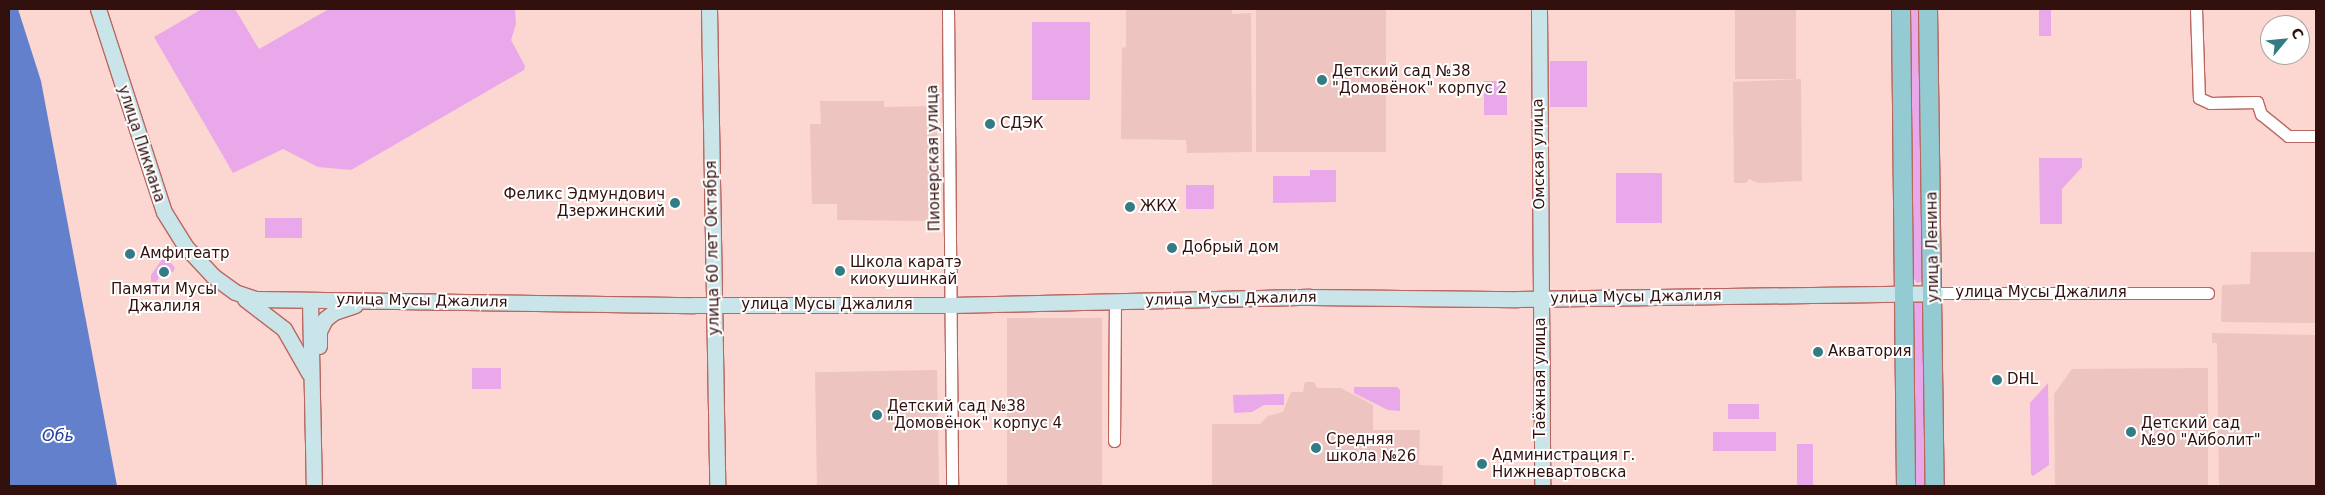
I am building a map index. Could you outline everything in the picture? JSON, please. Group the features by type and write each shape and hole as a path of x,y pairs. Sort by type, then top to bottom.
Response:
{"main road":[{"name":"улица Ленина","path":"1901,9 1906,486"},
{"name":"улица Ленина","path":"1928,9 1936,486"}],"street":[{"name":"улица Пикмана","path":"98,9 164,212 199,262 235,292 255,299"},
{"name":"улица 60 лет Октября","path":"709,9 717,486"},
{"name":"Пионерская улица","path":"948,9 952,486"},
{"name":"Омская улица","path":"1539,9 1541,299"},
{"path":"2196,9 2199,98 2210,103 2257,102 2261,114 2288,136 2316,136"},
{"path":"235,292 284,329 300,351 312,378"},
{"name":"улица Мусы Джалиля","path":"255,299 714,305 951,305 1428,296 1541,299 1904,294 2208,293"},
{"name":"Таёжная улица","path":"1541,299 1542,486"},
{"path":"312,378 319,363 319,331 325,319 346,306 378,300"},
{"path":"310,301 314,486"},
{"path":"1114,441 1115,301"}],"shaded area":[{"path":"202,9 235,9 259,49 329,9 515,9 516,24 511,40 525,66 524,70 351,170 318,167 283,149 233,173 154,37"},
{"path":"1126,9 1232,9 1232,14 1251,13 1252,152 1187,153 1186,140 1121,139 1122,48 1126,47"},
{"path":"1735,9 1796,9 1796,79 1735,79"},
{"path":"1911,9 1923,9 1925,280 1917,283 1911,274"},
{"path":"2039,9 2051,9 2051,36 2039,36"},
{"name":"Детский сад №38 \"Домовёнок\" корпус 2","path":"1256,10 1386,10 1386,152 1256,152"},
{"path":"1032,22 1090,22 1090,100 1032,100"},
{"path":"1550,61 1587,61 1587,107 1550,107"},
{"path":"1801,79 1802,181 1758,183 1749,179 1746,183 1734,183 1733,82"},
{"path":"1484,81 1507,81 1507,115 1484,115"},
{"path":"820,101 884,101 884,107 937,106 938,221 837,220 837,204 812,204 810,124 821,124"},
{"path":"2039,158 2082,158 2082,167 2062,189 2062,224 2040,224"},
{"path":"1310,170 1336,170 1336,202 1273,203 1273,176 1310,176"},
{"path":"1616,173 1662,173 1662,223 1616,223"},
{"path":"1186,185 1214,185 1214,209 1186,209"},
{"path":"265,218 302,218 302,238 265,238"},
{"path":"2251,252 2316,252 2316,323 2221,322 2222,285 2250,284"},
{"path":"165,255 175,268 173,272 164,270 156,282 151,282 151,275"},
{"path":"1916,301 1925,303 1927,486 1915,486 1913,306"},
{"path":"1007,318 1102,318 1102,486 1007,486"},
{"path":"2212,333 2316,335 2316,486 2219,486 2217,343 2212,343"},
{"path":"472,368 501,368 501,389 472,389"},
{"name":"Детский сад №90 \"Айболит\"","path":"2208,368 2208,486 2055,486 2054,394 2072,369"},
{"name":"Детский сад №38 \"Домовёнок\" корпус 4","path":"937,370 939,486 817,486 815,372"},
{"name":"Средняя школа №26","path":"1305,382 1314,382 1317,388 1341,388 1373,405 1373,430 1420,430 1419,465 1443,466 1442,486 1212,486 1212,424 1260,424 1268,416 1283,412 1291,392 1303,392"},
{"path":"2048,383 2049,465 2033,476 2031,474 2030,403"},
{"path":"1354,387 1397,387 1400,390 1400,411 1388,410 1354,393"},
{"path":"1284,394 1284,405 1264,405 1252,412 1234,413 1233,395"},
{"path":"1728,404 1759,404 1759,419 1728,419"},
{"path":"1713,432 1776,432 1776,451 1713,451"},
{"path":"1797,444 1813,444 1813,486 1797,486"}],"water":[{"name":"Обь","path":"9,9 18,9 41,81 117,486 9,486"}],"place":[{"name":"Детский сад №38 \"Домовёнок\" корпус 2","path":"1322,80"},
{"name":"СДЭК","path":"990,124"},
{"name":"Феликс Эдмундович Дзержинский","path":"675,203"},
{"name":"ЖКХ","path":"1130,207"},
{"name":"Добрый дом","path":"1172,248"},
{"name":"Амфитеатр","path":"130,254"},
{"name":"Школа каратэ киокушинкай","path":"840,271"},
{"name":"Памяти Мусы Джалиля","path":"164,272"},
{"name":"Акватория","path":"1818,352"},
{"name":"DHL","path":"1997,380"},
{"name":"Детский сад №38 \"Домовёнок\" корпус 4","path":"877,415"},
{"name":"Детский сад №90 \"Айболит\"","path":"2131,432"},
{"name":"Средняя школа №26","path":"1316,448"},
{"name":"Администрация г. Нижневартовска","path":"1482,464"}]}
